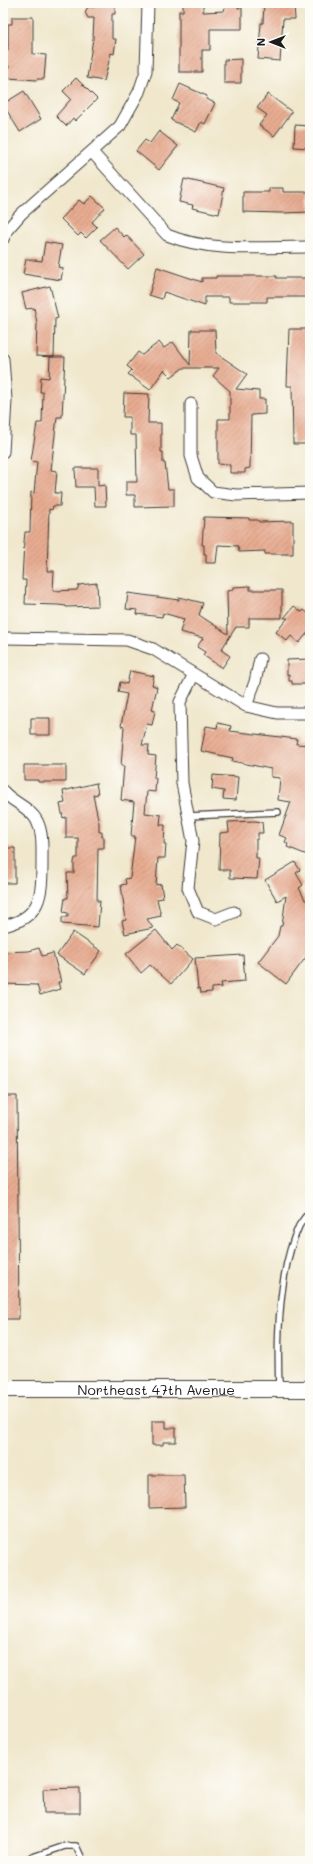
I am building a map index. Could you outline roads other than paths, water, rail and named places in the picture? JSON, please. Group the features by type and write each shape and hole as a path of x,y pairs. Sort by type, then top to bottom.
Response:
{"street":[{"path":"3,239 8,230 21,214 120,126 140,92 146,71 148,3"},
{"path":"92,152 167,235 184,242 204,246 310,247"},
{"path":"3,359 6,400 3,452"},
{"path":"191,404 191,456 198,478 213,492 236,495 310,493"},
{"path":"3,638 128,640 153,649 246,706 277,713 310,713"},
{"path":"246,706 255,682 260,660"},
{"path":"194,674 180,702 182,783 193,841 188,888 198,912 216,919 234,912"},
{"path":"3,791 8,797 27,808 37,821 42,837 42,891 37,903 29,914 16,923 3,926"},
{"name":"Northeast 47th Avenue","path":"3,1389 310,1389"}],"lane":[{"path":"188,816 278,812"},
{"path":"279,1389 280,1327 286,1264 300,1225 310,1211"},
{"path":"21,1861 65,1846 76,1846 83,1861"}]}
